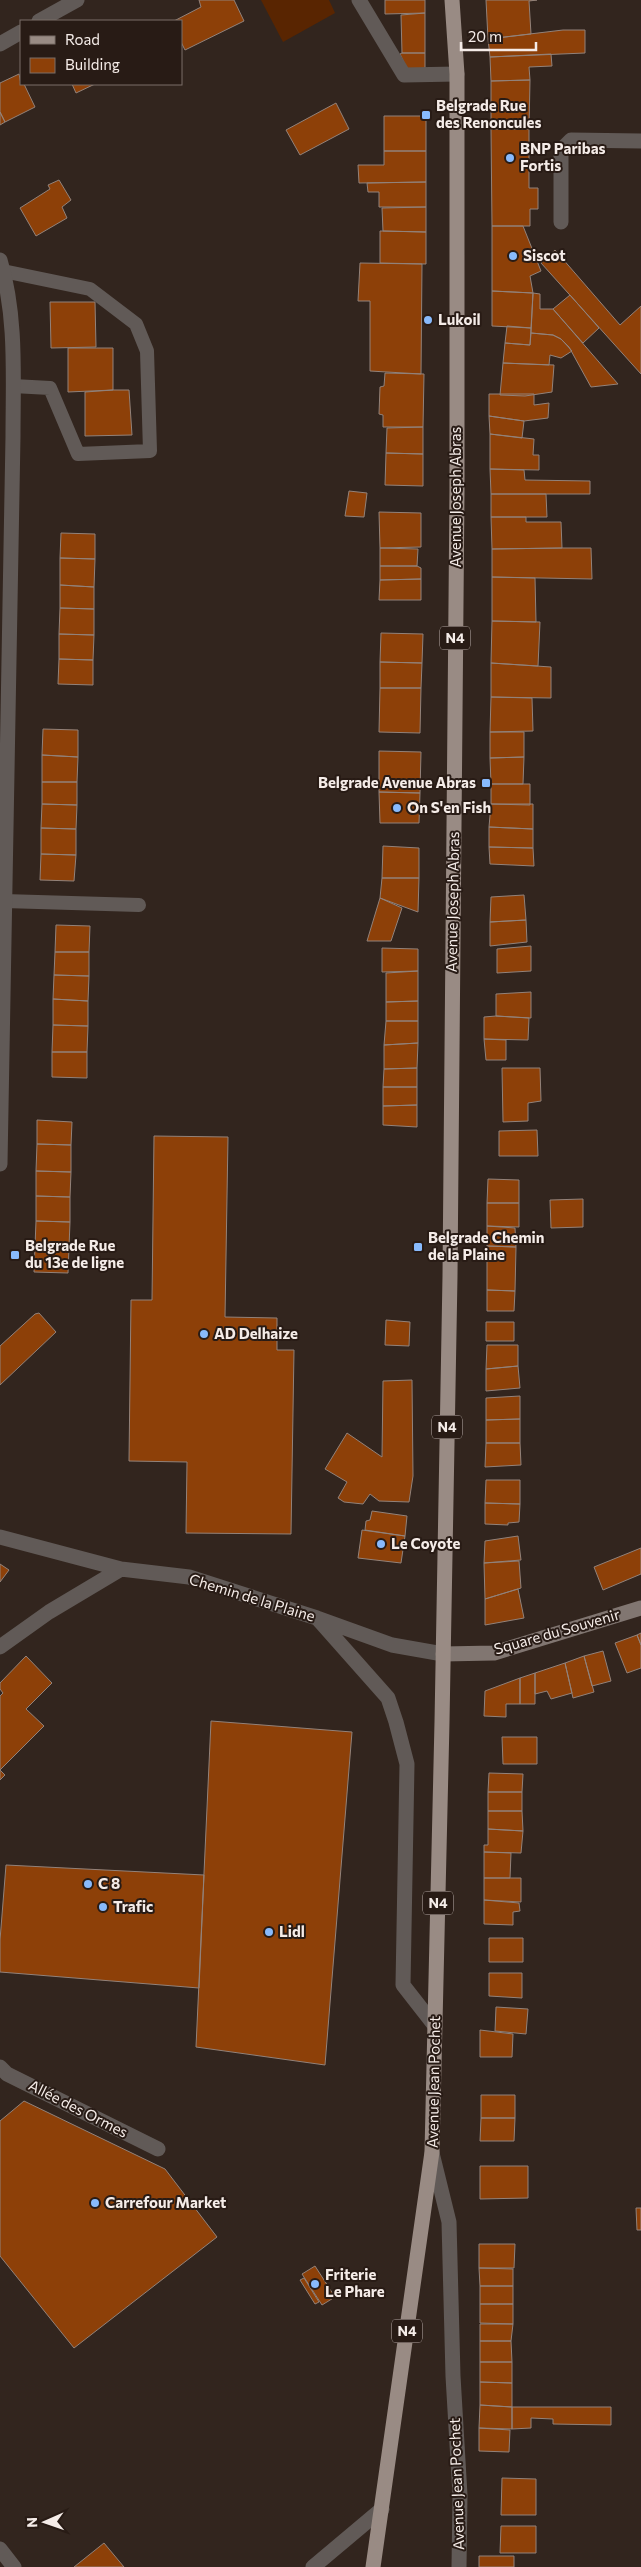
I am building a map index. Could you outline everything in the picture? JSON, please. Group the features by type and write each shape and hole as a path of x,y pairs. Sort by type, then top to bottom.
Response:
{"main road":[{"name":"Avenue Joseph Abras","path":"443,1654 450,1256 456,550 457,74 452,0"},
{"name":"Avenue Jean Pochet","path":"432,2152 443,1654"},
{"name":"N4","path":"373,2567 432,2152"}],"street":[{"path":"359,0 404,75 457,74"},
{"path":"41,20 72,1"},
{"path":"0,44 20,33"},
{"path":"561,222 561,150 571,140 641,141"},
{"path":"0,1164 4,901 5,511 13,386 12,328 7,284 2,266"},
{"name":"Chemin de la Plaine","path":"0,1537 121,1569 189,1577 317,1618 392,1646 443,1654"},
{"path":"0,1647 49,1612 121,1569"},
{"name":"Square du Souvenir","path":"443,1654 494,1653 641,1608"},
{"path":"317,1618 388,1698 396,1722 407,1764 403,1985 435,2026"},
{"name":"Allée des Ormes","path":"0,2067 8,2074 158,2149"},
{"name":"Avenue Jean Pochet","path":"432,2152 449,2222 453,2376 460,2495 459,2567"},
{"path":"313,2567 382,2509"},
{"path":"0,2549 14,2567"}],"lane":[{"path":"2,266 90,289 136,324 147,352 150,451 78,454 50,388 13,386"},
{"path":"4,901 138,905"}],"shaded area":[{"path":"261,0 329,0 335,13 283,42"}],"building":[{"path":"199,0 234,0 244,21 185,50 182,44 182,20 176,20 201,7"},
{"path":"385,0 425,0 425,13 385,14"},
{"path":"486,0 537,0 529,1 531,34 488,39"},
{"path":"425,13 425,53 402,53 401,15"},
{"path":"563,30 585,30 585,53 490,57 488,39"},
{"path":"425,53 425,69 407,69 400,54"},
{"path":"551,54 552,66 529,67 530,80 491,81 490,57"},
{"path":"19,74 20,85 24,85 35,107 5,122 0,112 0,83"},
{"path":"530,80 529,129 491,129 491,81"},
{"path":"72,85 93,85 76,93"},
{"path":"336,103 349,129 300,155 286,130"},
{"path":"0,112 5,122 0,125"},
{"path":"384,116 426,116 426,151 384,151"},
{"name":"BNP Paribas Fortis","path":"491,129 529,129 529,188 538,188 538,209 530,209 530,226 492,226"},
{"path":"384,151 426,151 426,182 359,183 358,165 384,165"},
{"path":"59,180 71,200 62,207 67,218 36,236 20,208 50,189 48,185"},
{"path":"426,182 426,207 379,207 379,192 368,192 367,183"},
{"path":"426,207 426,232 383,231 382,208"},
{"name":"Siscot","path":"492,226 523,226 541,271 530,276 533,293 492,291"},
{"path":"380,231 426,232 426,264 380,263"},
{"path":"555,250 620,325 641,306 641,374 541,263"},
{"path":"360,263 422,264 421,374 370,371 370,301 358,301"},
{"path":"492,291 533,293 531,328 492,326"},
{"path":"533,293 540,294 540,309 553,309 618,384 591,387 569,347 561,339 553,335 531,333"},
{"path":"570,295 599,328 583,343 553,309"},
{"path":"50,302 95,302 96,347 51,348"},
{"path":"507,326 531,328 530,345 505,343"},
{"path":"531,333 553,335 561,339 572,351 561,358 550,355 549,365 503,363 505,343 530,345"},
{"path":"68,348 113,348 113,390 68,392"},
{"path":"503,363 554,365 552,392 525,396 500,395"},
{"path":"385,373 424,374 423,427 383,427 383,415 379,414 380,387 384,386"},
{"path":"129,390 132,435 85,436 85,392"},
{"path":"489,394 534,394 534,405 549,403 548,418 524,421 489,416"},
{"path":"489,416 524,421 522,438 490,434"},
{"path":"423,427 423,454 386,453 387,428"},
{"path":"490,434 534,439 533,455 539,455 539,470 490,469"},
{"path":"386,453 423,454 423,486 385,485"},
{"path":"490,469 524,470 525,480 590,481 590,494 491,494"},
{"path":"349,491 367,493 364,517 345,516"},
{"path":"491,494 546,494 547,517 491,517"},
{"path":"379,512 421,513 421,547 380,548"},
{"path":"491,517 526,517 526,522 561,522 562,548 492,549"},
{"path":"61,533 95,534 95,559 60,558"},
{"path":"380,548 418,549 417,566 380,566"},
{"path":"591,548 592,579 492,577 492,549"},
{"path":"60,558 95,559 94,587 60,585"},
{"path":"380,566 417,566 421,568 421,579 380,580"},
{"path":"492,577 535,578 536,622 492,621"},
{"path":"421,579 421,600 379,600 380,580"},
{"path":"60,585 94,587 94,609 60,608"},
{"path":"60,608 94,609 94,635 59,634"},
{"path":"492,621 540,622 538,666 491,663"},
{"path":"381,633 423,634 422,663 380,662"},
{"path":"59,634 94,635 93,660 59,659"},
{"path":"59,659 93,660 93,685 58,684"},
{"path":"380,662 422,663 421,688 380,688"},
{"path":"491,663 551,667 551,698 491,697"},
{"path":"380,688 421,688 420,733 379,732"},
{"path":"491,697 532,698 533,731 490,732"},
{"path":"43,729 78,730 78,757 42,755"},
{"path":"490,732 524,732 524,757 490,758"},
{"path":"379,751 421,752 420,793 379,792"},
{"path":"42,755 78,757 77,782 42,782"},
{"path":"524,757 523,784 491,784 490,758"},
{"path":"42,782 77,782 77,805 42,804"},
{"path":"491,784 530,784 530,805 491,804"},
{"path":"379,792 420,793 419,823 380,823"},
{"path":"42,804 77,805 76,829 41,828"},
{"path":"491,804 533,804 533,829 489,827"},
{"path":"489,827 533,829 533,848 489,847"},
{"path":"41,828 76,829 76,855 41,854"},
{"path":"383,846 419,848 419,878 382,878"},
{"path":"489,847 533,848 534,866 490,864"},
{"path":"41,854 76,855 74,881 40,880"},
{"path":"382,878 419,878 418,912 380,898"},
{"path":"524,895 526,920 490,922 491,897"},
{"path":"380,898 402,908 391,941 367,941"},
{"path":"526,920 527,942 490,946 490,922"},
{"path":"56,925 90,926 89,952 55,952"},
{"path":"531,946 531,971 497,973 497,949"},
{"path":"382,948 418,949 418,971 382,972"},
{"path":"55,952 89,952 89,976 54,975"},
{"path":"418,971 418,1001 386,1002 386,973"},
{"path":"54,975 89,976 88,1001 53,999"},
{"path":"531,992 531,1018 496,1016 496,994"},
{"path":"53,999 88,1001 88,1026 53,1025"},
{"path":"418,1001 418,1021 386,1021 386,1002"},
{"path":"484,1017 529,1018 528,1040 484,1039"},
{"path":"386,1021 418,1021 418,1043 384,1045"},
{"path":"53,1025 88,1026 87,1052 52,1052"},
{"path":"484,1039 506,1040 506,1060 486,1060"},
{"path":"418,1043 417,1068 384,1069 384,1045"},
{"path":"52,1052 87,1052 87,1078 52,1077"},
{"path":"417,1068 417,1087 383,1087 384,1069"},
{"path":"502,1068 540,1068 541,1101 528,1103 528,1121 503,1122"},
{"path":"383,1087 417,1087 417,1105 383,1106"},
{"path":"417,1105 417,1127 383,1125 383,1106"},
{"path":"37,1120 72,1122 71,1145 37,1144"},
{"path":"537,1130 538,1156 499,1156 499,1131"},
{"name":"AD Delhaize","path":"154,1136 228,1137 225,1317 277,1318 277,1350 294,1350 291,1534 186,1533 187,1462 129,1461 131,1300 152,1300"},
{"path":"37,1144 71,1145 71,1172 36,1171"},
{"path":"36,1171 71,1172 70,1197 36,1196"},
{"path":"488,1179 519,1180 519,1203 487,1203"},
{"path":"36,1196 70,1197 70,1222 36,1221"},
{"path":"583,1199 583,1227 551,1228 550,1200"},
{"path":"487,1203 519,1203 519,1227 487,1226"},
{"path":"36,1221 70,1222 69,1247 35,1246"},
{"path":"487,1226 515,1228 516,1247 487,1246"},
{"path":"35,1246 69,1247 68,1273 34,1272"},
{"path":"487,1246 516,1247 515,1291 487,1290"},
{"path":"487,1290 515,1291 514,1311 487,1311"},
{"path":"39,1313 56,1332 0,1385 0,1346 35,1314"},
{"path":"386,1320 410,1322 409,1346 385,1345"},
{"path":"486,1322 514,1322 514,1341 486,1341"},
{"path":"487,1345 518,1345 518,1366 486,1369"},
{"path":"518,1366 520,1388 486,1391 486,1369"},
{"path":"412,1380 413,1476 409,1502 379,1501 370,1494 363,1504 344,1502 338,1498 347,1482 325,1469 347,1433 382,1457 383,1381"},
{"path":"520,1396 520,1419 486,1420 486,1398"},
{"path":"520,1419 520,1443 486,1443 486,1420"},
{"path":"486,1443 520,1443 521,1465 485,1467"},
{"path":"486,1480 520,1480 520,1504 485,1503"},
{"path":"485,1503 520,1504 519,1522 508,1523 508,1525 485,1524"},
{"path":"372,1511 407,1516 405,1536 365,1530 366,1521 370,1520"},
{"path":"362,1530 405,1536 401,1563 358,1558"},
{"path":"518,1536 521,1560 484,1563 485,1541"},
{"path":"641,1548 641,1574 603,1590 594,1567"},
{"path":"519,1561 521,1588 485,1599 484,1563"},
{"path":"0,1564 9,1570 0,1582"},
{"path":"518,1589 524,1618 485,1625 485,1599"},
{"path":"641,1633 641,1645 637,1635"},
{"path":"637,1635 641,1645 641,1668 627,1673 615,1643"},
{"path":"603,1651 611,1681 592,1686 584,1656"},
{"path":"26,1656 52,1683 26,1709 44,1726 0,1770 0,1696 3,1693 0,1689 0,1683"},
{"path":"584,1656 594,1692 573,1698 565,1663"},
{"path":"565,1663 572,1693 551,1699 547,1691 535,1694 535,1673"},
{"path":"535,1673 535,1704 520,1704 520,1678"},
{"path":"520,1678 520,1704 506,1704 506,1717 484,1716 485,1691"},
{"name":"Lidl","path":"211,1721 352,1732 325,2065 196,2047"},
{"path":"502,1737 537,1737 537,1764 503,1764"},
{"path":"0,1770 5,1775 0,1780"},
{"path":"489,1773 523,1774 522,1792 488,1792"},
{"path":"488,1792 522,1792 522,1811 488,1811"},
{"path":"488,1811 522,1811 523,1831 488,1829"},
{"path":"488,1829 523,1831 521,1853 484,1852 484,1845 488,1845"},
{"path":"484,1852 511,1853 510,1878 484,1878"},
{"name":"Trafic","path":"6,1865 204,1875 199,1988 0,1972 0,1940"},
{"path":"484,1878 521,1878 521,1902 484,1900"},
{"path":"484,1900 519,1903 520,1911 513,1912 513,1925 484,1924"},
{"path":"489,1938 523,1938 523,1962 489,1962"},
{"path":"489,1973 522,1973 522,1998 489,1996"},
{"path":"496,2007 528,2009 526,2034 495,2031"},
{"path":"480,2030 513,2034 512,2057 480,2057"},
{"path":"481,2095 515,2095 515,2118 481,2118"},
{"name":"Carrefour Market","path":"24,2101 165,2169 217,2237 74,2348 0,2256 0,2121"},
{"path":"481,2118 515,2118 514,2141 480,2141"},
{"path":"480,2166 528,2166 528,2198 480,2199"},
{"path":"636,2208 641,2208 641,2230 637,2230"},
{"path":"479,2244 515,2244 514,2268 479,2268"},
{"path":"315,2266 335,2297 322,2305 302,2274"},
{"path":"479,2268 513,2269 513,2286 480,2286"},
{"path":"304,2278 319,2302 315,2304 300,2280"},
{"path":"480,2286 513,2286 513,2304 480,2304"},
{"path":"480,2304 513,2304 513,2324 480,2323"},
{"path":"480,2324 513,2324 511,2341 480,2341"},
{"path":"480,2341 511,2341 512,2362 480,2362"},
{"path":"480,2362 512,2362 512,2383 480,2382"},
{"path":"480,2382 512,2383 512,2407 480,2405"},
{"path":"480,2405 512,2407 512,2429 479,2428"},
{"path":"512,2407 611,2407 611,2425 553,2424 553,2419 531,2418 531,2428 512,2429"},
{"path":"479,2428 510,2430 509,2452 479,2451"},
{"path":"502,2478 536,2479 536,2515 501,2515"},
{"path":"501,2526 536,2526 536,2553 500,2553"},
{"path":"104,2543 124,2567 74,2567"},
{"path":"479,2556 514,2556 514,2567 479,2567"}],"place":[{"name":"Belgrade Rue des Renoncules","path":"426,115"},
{"name":"BNP Paribas Fortis","path":"510,158"},
{"name":"Siscot","path":"513,256"},
{"name":"Lukoil","path":"428,320"},
{"name":"Belgrade Avenue Abras","path":"486,783"},
{"name":"On S'en Fish","path":"397,808"},
{"name":"Belgrade Chemin de la Plaine","path":"418,1247"},
{"name":"Belgrade Rue du 13e de ligne","path":"15,1255"},
{"name":"AD Delhaize","path":"204,1334"},
{"name":"Le Coyote","path":"381,1544"},
{"name":"C 8","path":"88,1884"},
{"name":"Trafic","path":"103,1907"},
{"name":"Lidl","path":"269,1932"},
{"name":"Carrefour Market","path":"95,2203"},
{"name":"Friterie Le Phare","path":"315,2284"}]}
